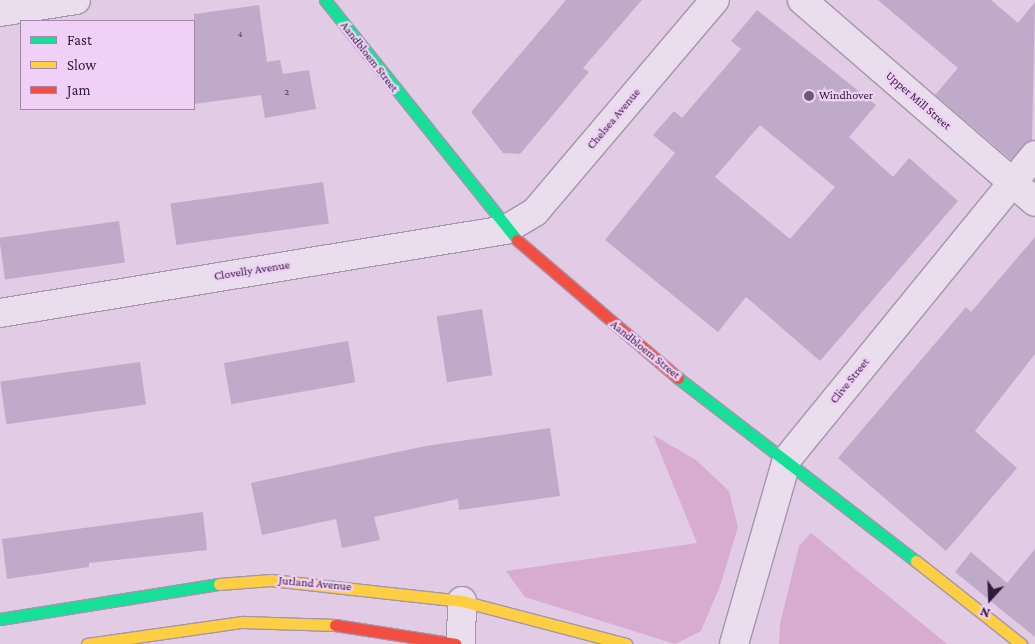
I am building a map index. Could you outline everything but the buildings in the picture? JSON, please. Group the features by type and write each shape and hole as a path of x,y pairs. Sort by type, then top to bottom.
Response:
{"main road":[{"name":"Aandbloem Street","path":"325,0 505,230 654,360 787,459 1021,644"},
{"name":"Jutland Avenue","path":"0,619 194,586 271,580 462,601 626,644"},
{"path":"87,644 251,622 319,623 399,632 456,644"}],"street":[{"path":"0,12 76,0"},
{"name":"Chelsea Avenue","path":"505,230 534,212 716,0"},
{"name":"Upper Mill Street","path":"802,0 1035,202"},
{"name":"Clive Street","path":"734,644 787,459 1035,155"},
{"name":"Clovelly Avenue","path":"0,313 505,230"},
{"path":"461,644 462,601"}],"shaded area":[{"path":"653,435 696,460 729,491 738,527 720,586 701,631 675,644 525,597 506,571 697,543"},
{"path":"811,533 947,644 779,644 780,624 799,546"}],"traffic: fast":[{"path":"325,0 517,240"},
{"path":"678,378 916,561"},
{"path":"0,619 219,584"}],"traffic: slow":[{"path":"916,561 1021,644"},
{"path":"219,584 271,580 462,601 626,644"},
{"path":"87,644 242,622 335,625"}],"traffic: jam":[{"path":"517,240 678,378"},
{"path":"335,625 456,644"}],"place":[{"name":"Windhover","path":"809,96"}]}
